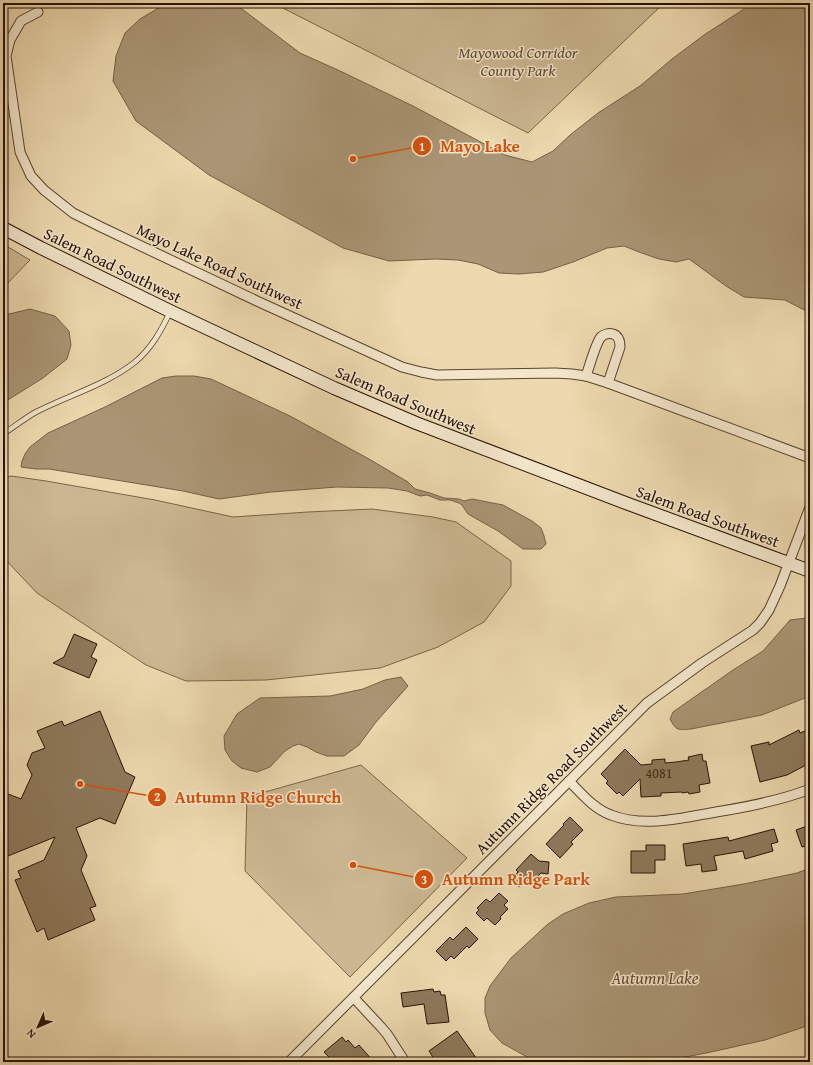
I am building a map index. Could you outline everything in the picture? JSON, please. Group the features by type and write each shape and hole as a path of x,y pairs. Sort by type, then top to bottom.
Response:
{"main road":[{"name":"Salem Road Southwest","path":"3,228 170,311 334,388 416,423 810,571"}],"street":[{"name":"Mayo Lake Road Southwest","path":"38,12 21,21 10,40 6,56 20,152 31,176 44,190 74,213 259,302 402,367 437,375 555,373 586,376 810,458"},
{"path":"586,376 597,344 601,337 611,333 617,336 620,341 620,347 608,383"},
{"name":"Autumn Ridge Road Southwest","path":"289,1062 640,710 654,697 702,663 753,630 760,623 769,610 810,507"},
{"path":"569,781 600,810 619,818 639,821 678,819 736,809 799,794 810,789"},
{"path":"354,998 382,1026 405,1062"}],"lane":[{"path":"3,434 36,412 123,371 147,351 158,335 170,311"}],"green space":[{"name":"Mayowood Corridor County Park","path":"273,3 664,3 528,133"},
{"path":"3,244 30,260 3,288"},
{"path":"11,476 155,500 233,517 372,509 433,517 456,522 511,561 511,586 484,622 438,647 380,668 266,680 186,681 146,665 37,593 3,557 3,478"},
{"path":"361,765 467,858 350,977 245,871 247,797"}],"water":[{"path":"167,3 234,3 300,53 413,106 505,155 532,162 553,151 570,135 598,113 640,86 672,59 704,35 741,11 750,3 810,3 810,313 785,300 744,297 689,259 676,262 659,259 624,246 607,248 543,272 519,274 499,273 478,264 458,260 436,259 389,261 343,248 209,175 136,121 113,81 116,56 125,33 140,19"},
{"path":"30,309 55,316 69,331 71,345 67,359 43,378 3,403 3,317"},
{"path":"194,376 211,379 290,416 369,459 408,482 415,489 444,498 459,499 464,501 472,499 503,505 532,521 541,528 546,544 541,549 523,549 498,531 468,514 459,503 450,500 440,500 427,495 420,496 407,491 388,488 337,487 271,492 219,499 183,491 49,469 21,467 25,454 30,447 48,433 105,407 162,378"},
{"path":"806,618 810,620 810,696 762,715 691,729 678,729 674,726 670,719 673,712 763,651 790,620"},
{"path":"401,677 408,686 376,722 359,745 344,756 327,756 299,744 285,751 270,767 257,772 241,768 232,761 225,750 224,736 237,714 260,698 330,696 363,689 385,680"},
{"name":"Autumn Lake","path":"810,868 810,1025 765,1040 660,1062 539,1062 502,1043 490,1030 485,1013 485,998 490,986 511,958 548,924 563,914 589,903 616,897 683,894 744,884 797,873"}],"building":[{"path":"74,634 97,644 91,657 97,660 89,678 53,663 64,657"},
{"path":"100,711 125,772 135,777 115,824 100,818 76,828 87,856 81,870 96,906 90,908 95,920 48,940 44,928 37,932 15,880 21,878 18,871 44,860 55,837 3,858 3,792 21,799 32,775 27,765 32,753 45,748 37,731 62,721 64,726"},
{"path":"799,730 800,733 807,730 810,736 810,763 787,775 760,782 751,746 769,742 769,745"},
{"path":"625,749 641,765 652,764 652,760 665,759 665,763 689,760 688,757 702,754 703,761 706,761 710,783 699,785 700,792 689,794 688,792 661,793 661,796 641,797 640,779 623,796 619,792 617,794 606,783 608,781 601,774"},
{"path":"570,817 583,830 571,842 573,844 560,858 546,844"},
{"path":"810,825 810,845 802,847 796,830"},
{"path":"774,829 778,842 771,844 773,851 745,859 743,851 714,856 717,870 702,872 701,864 686,866 683,844 728,837 729,841"},
{"path":"646,845 665,845 665,860 655,860 655,873 631,873 631,851 646,851"},
{"path":"531,854 539,861 549,862 548,874 541,873 531,883 527,880 519,887 511,879 518,872 516,870"},
{"path":"499,893 508,901 504,905 508,909 495,925 487,918 484,921 476,913 479,910 477,908 486,899 490,902"},
{"path":"466,927 478,939 469,948 467,946 454,959 451,956 446,961 436,951 450,937 453,940"},
{"path":"433,989 434,992 440,991 441,995 445,995 449,1022 427,1024 424,1004 403,1007 401,993"},
{"path":"457,1031 479,1062 436,1062 429,1051"},
{"path":"342,1037 346,1042 348,1040 355,1048 359,1045 374,1062 323,1062 329,1057 324,1052"}],"place":[{"name":"Mayo Lake","path":"353,159"},
{"name":"Autumn Ridge Church","path":"80,784"},
{"name":"Autumn Ridge Park","path":"353,865"}]}
